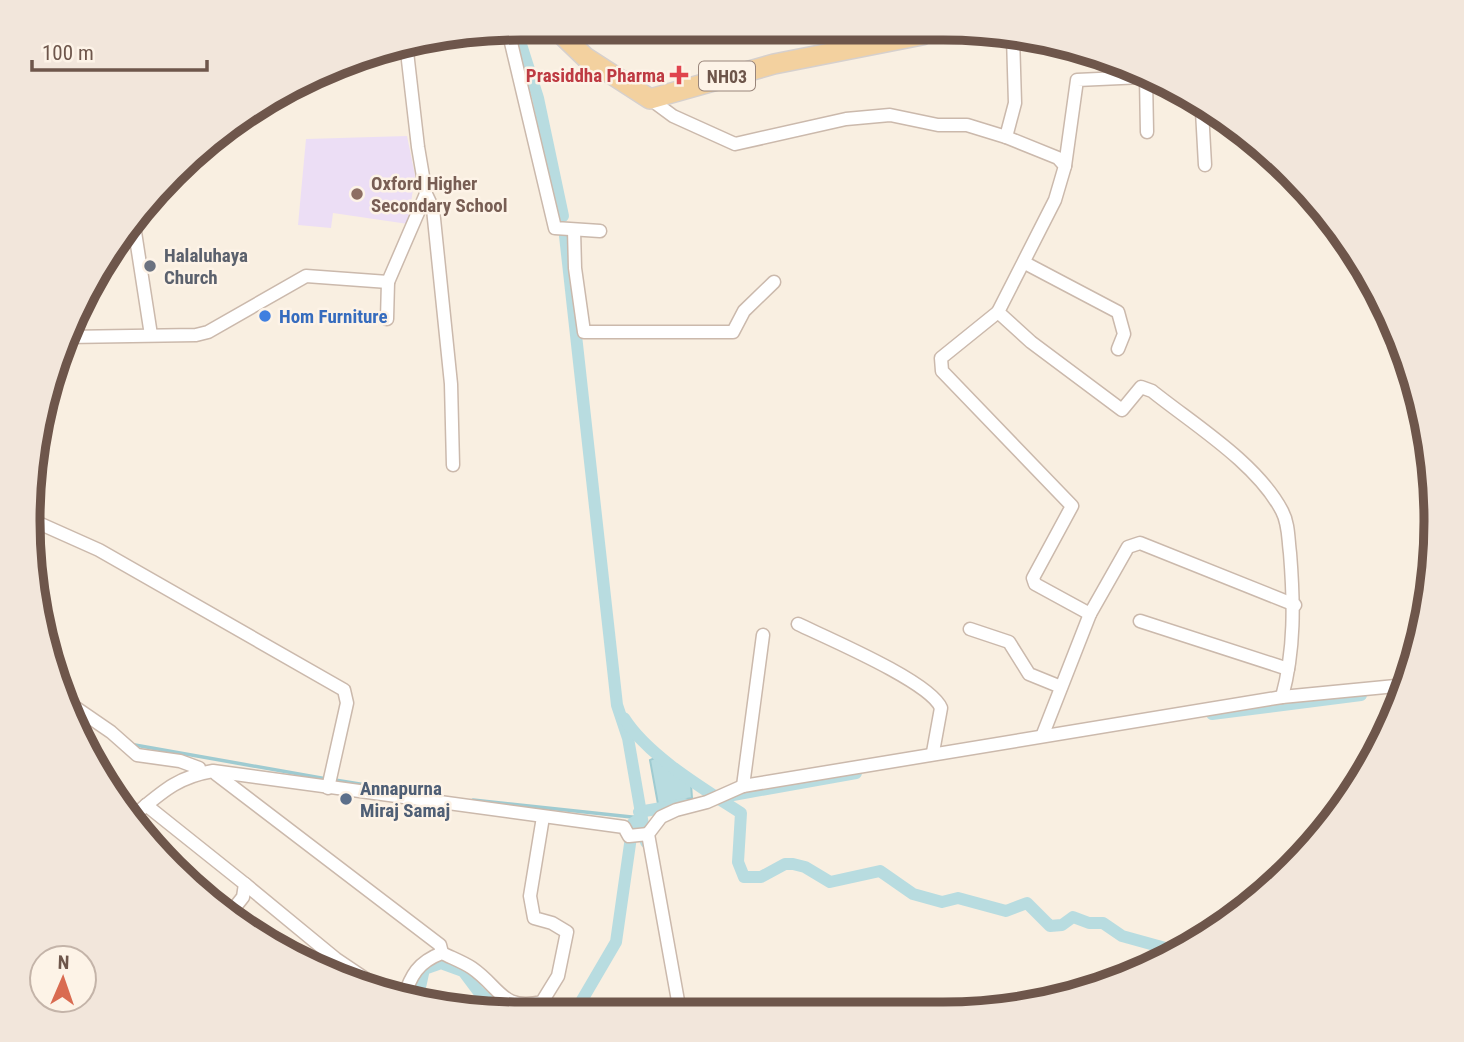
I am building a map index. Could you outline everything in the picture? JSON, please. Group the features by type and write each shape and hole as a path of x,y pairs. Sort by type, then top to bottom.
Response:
{"main road":[{"path":"567,40 585,57 650,99"},
{"name":"NH03","path":"650,99 774,64 892,40"}],"street":[{"path":"510,40 555,229 600,231"},
{"path":"1006,137 1015,103 1013,45"},
{"path":"407,54 426,194 433,209 446,318 453,466"},
{"path":"1090,614 1033,581 1072,506 942,371 941,358 998,312 1025,263 1055,200 1065,166 1076,80 1129,78"},
{"path":"1145,85 1147,132"},
{"path":"650,99 673,116 734,144 846,119 890,115 938,125 967,125 1058,158 1065,166"},
{"path":"1202,116 1205,165"},
{"path":"387,319 388,282 426,194"},
{"path":"573,230 584,332 733,332 744,311 774,282"},
{"path":"135,234 151,335"},
{"path":"1025,263 1118,313 1124,334 1118,349"},
{"path":"77,337 195,335 208,332 306,276 388,282"},
{"path":"998,312 1040,349 1122,410 1141,387 1152,391 1250,470 1274,500 1288,528 1295,605 1289,669 1282,697"},
{"path":"40,524 99,550 344,690 347,703 328,788"},
{"path":"1043,734 1090,614 1128,547 1140,543 1295,605"},
{"path":"1140,621 1289,669"},
{"path":"798,624 895,672 934,697 941,708 933,752"},
{"path":"970,629 1009,642 1029,674 1061,687"},
{"path":"743,786 763,635"},
{"path":"678,1002 648,834 661,817 676,810 713,799 743,786 933,752 1282,697 1394,686"},
{"path":"79,710 111,732 137,755 180,761 198,768 199,774"},
{"path":"213,771 440,945 442,953"},
{"path":"138,812 165,789 190,775 213,771 624,827 629,835 648,834"},
{"path":"146,805 355,972"},
{"path":"542,1002 558,976 567,932 552,923 534,918 530,896 543,817"},
{"path":"235,907 243,897 245,884"},
{"path":"407,988 410,978 424,960 442,953 472,968 507,1002"}],"shaded area":[{"name":"Oxford Higher Secondary School","path":"407,136 415,175 408,224 333,213 331,228 298,225 306,139"}],"water":[{"path":"657,757 691,784 692,798 658,804 650,760"}],"waterway":[{"path":"520,40 538,98 563,216"},
{"path":"565,236 617,705 628,738 646,842"},
{"path":"1212,714 1361,695"},
{"path":"624,718 647,746 741,813 738,862 744,877 761,877 785,864 805,867 830,882 880,871 913,894 942,902 958,898 1006,911 1027,903 1050,926 1062,925 1073,917 1089,923 1103,923 1122,936 1164,948"},
{"path":"135,745 327,779"},
{"path":"722,797 856,773"},
{"path":"335,780 403,791"},
{"path":"473,800 641,818"},
{"path":"639,812 684,804"},
{"path":"581,1002 616,942 633,823 641,818"},
{"path":"419,991 424,969 441,963 463,971 478,991 490,1001"}],"place":[{"name":"Prasiddha Pharma","path":"679,75"},
{"name":"Oxford Higher Secondary School","path":"357,194"},
{"name":"Halaluhaya Church","path":"150,266"},
{"name":"Hom Furniture","path":"265,316"},
{"name":"Annapurna Miraj Samaj","path":"346,799"}]}
